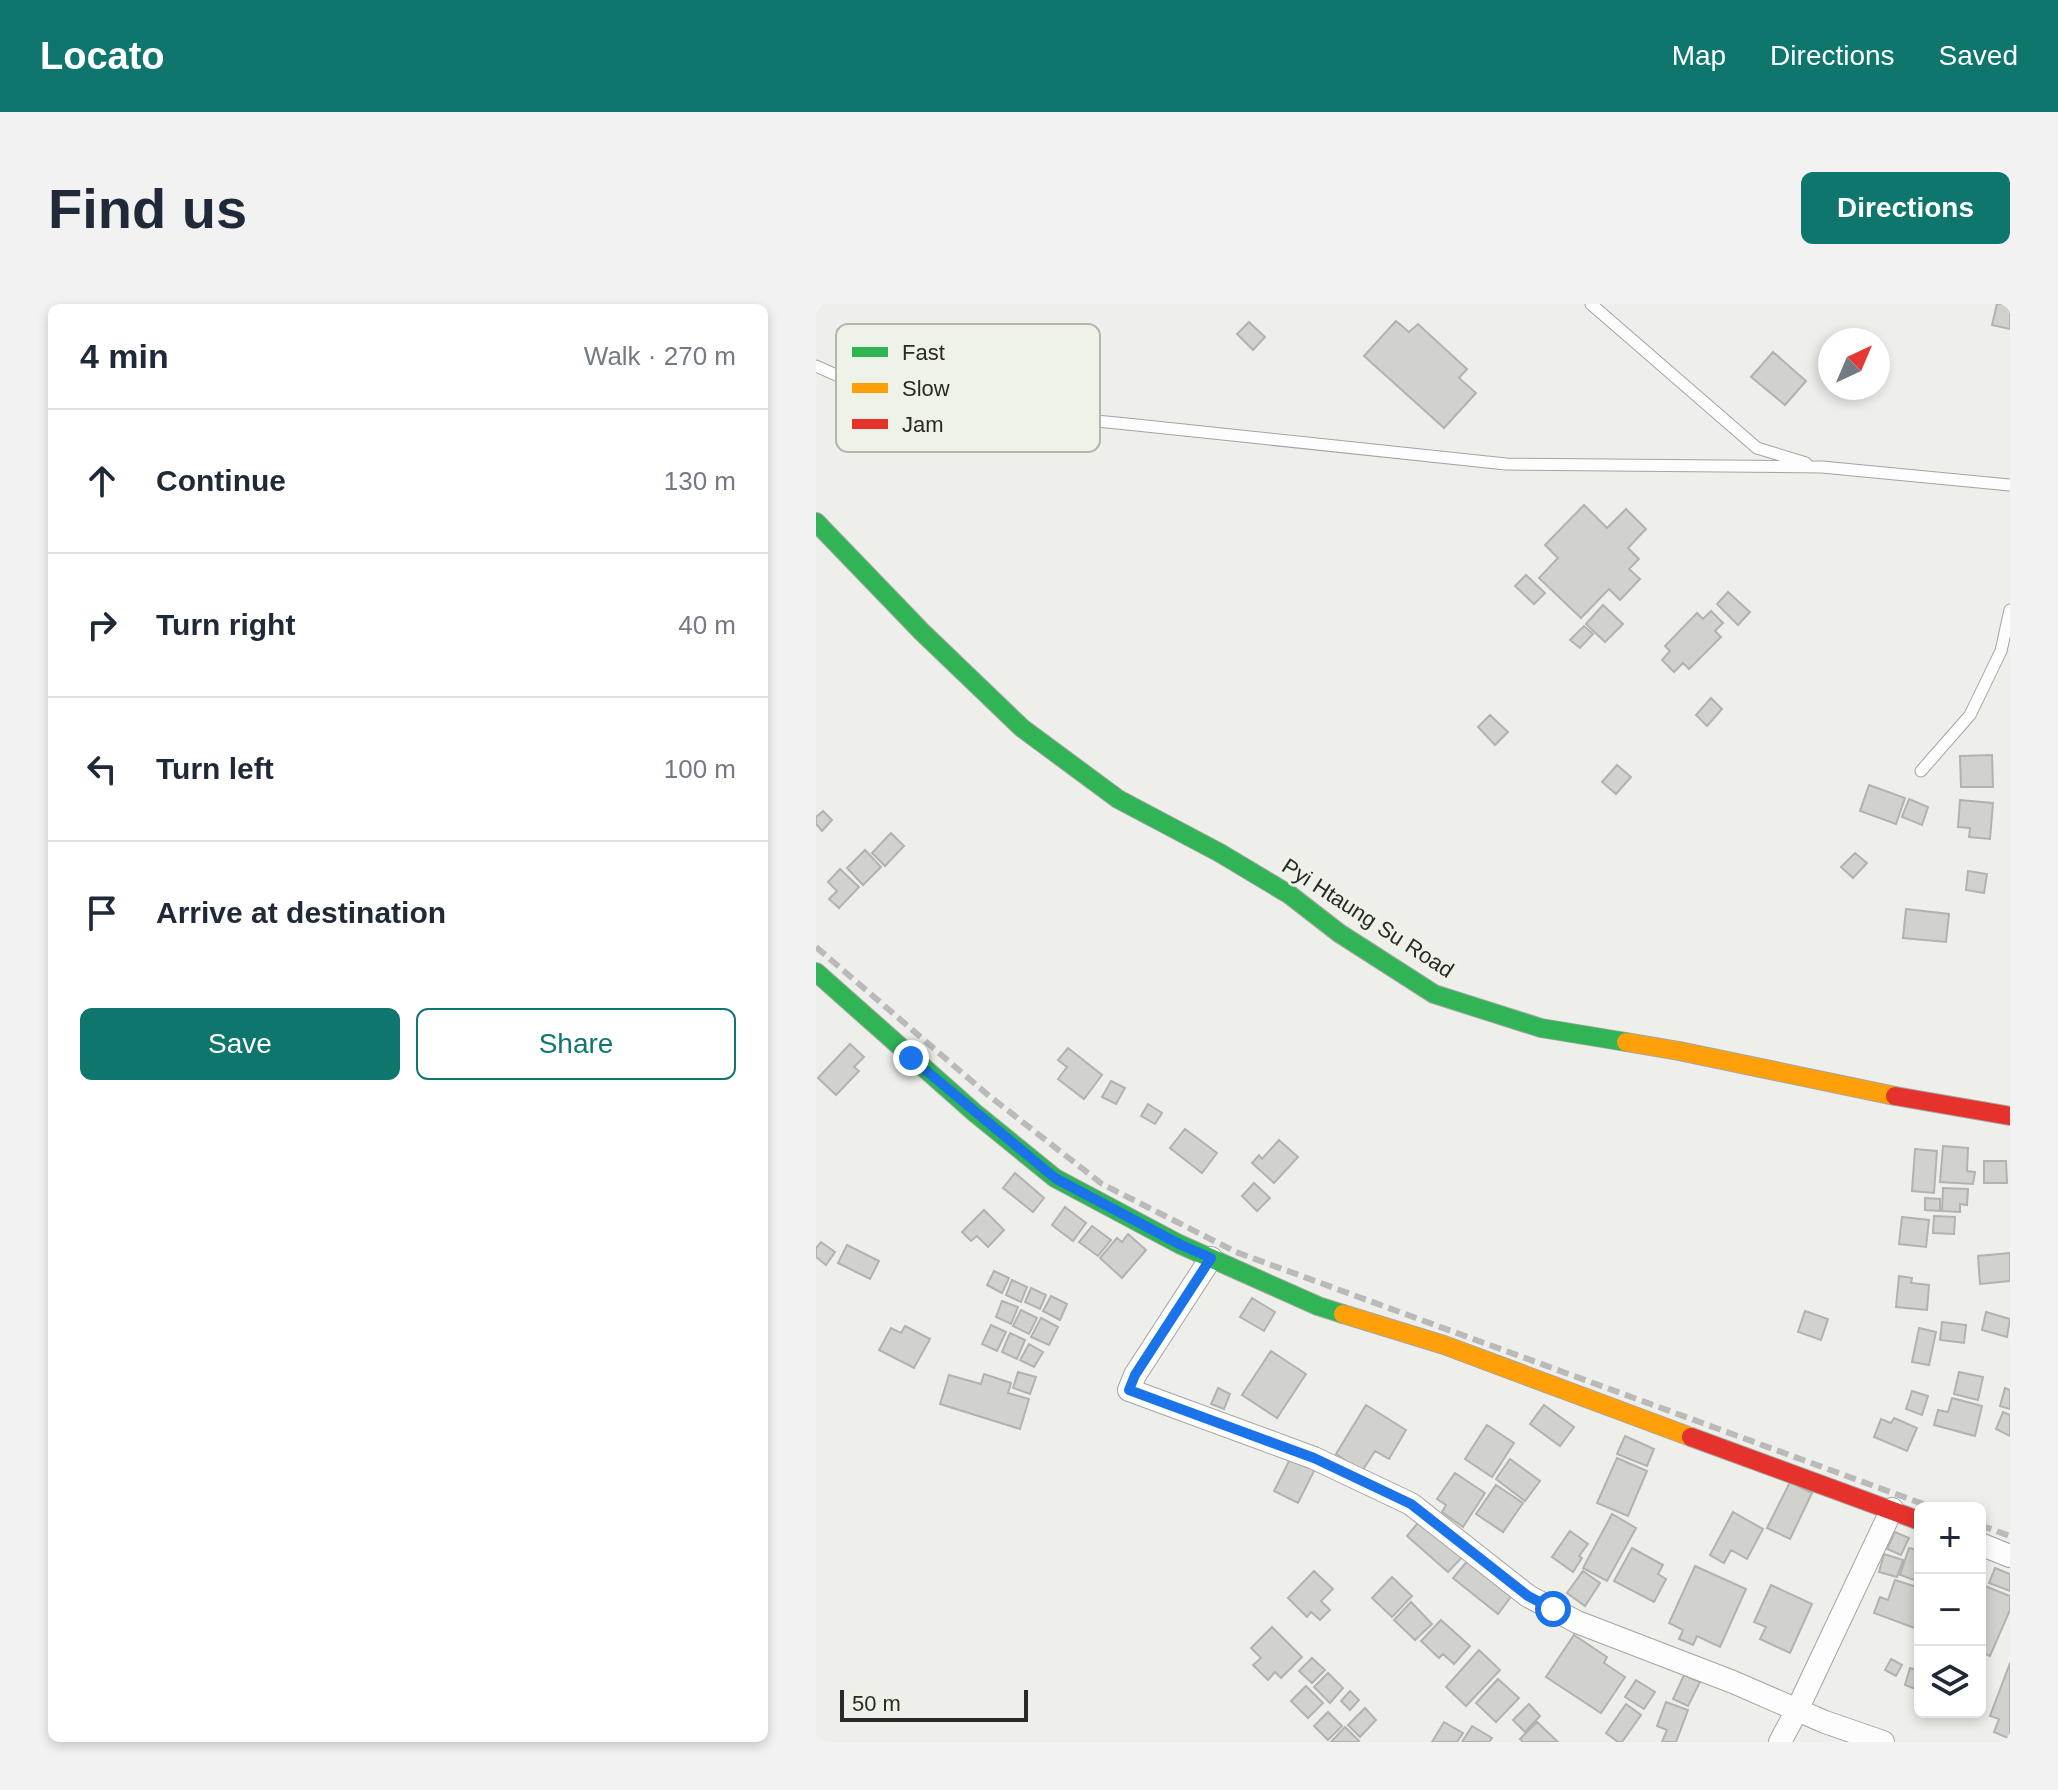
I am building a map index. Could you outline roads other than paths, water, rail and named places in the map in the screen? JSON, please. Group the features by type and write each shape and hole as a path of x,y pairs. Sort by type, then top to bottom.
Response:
{"main road":[{"name":"Pyi Htaung Su Road","path":"816,522 922,632 1022,728 1118,799 1220,853 1290,895 1339,933 1434,994 1541,1028 1679,1051 2010,1116"},
{"path":"816,972 932,1076 1055,1178 1179,1244 1318,1306 1444,1345 1914,1518"}],"street":[{"path":"1211,1258 1135,1375 1129,1390 1314,1458 1411,1504 1528,1596 1577,1622 1733,1682 1825,1722 1883,1742"},
{"path":"1780,1742 1892,1509"},
{"path":"1986,1546 2010,1556"}],"lane":[{"path":"1591,304 1757,448 1822,467"},
{"path":"816,366 836,375"},
{"path":"1100,421 1506,464 1822,467 2010,485"},
{"path":"1921,771 1970,715 2001,651 2010,610"}],"railway":[{"path":"816,947 988,1095 1102,1184 1236,1252 1918,1502"},
{"path":"1986,1527 2010,1536"}]}
